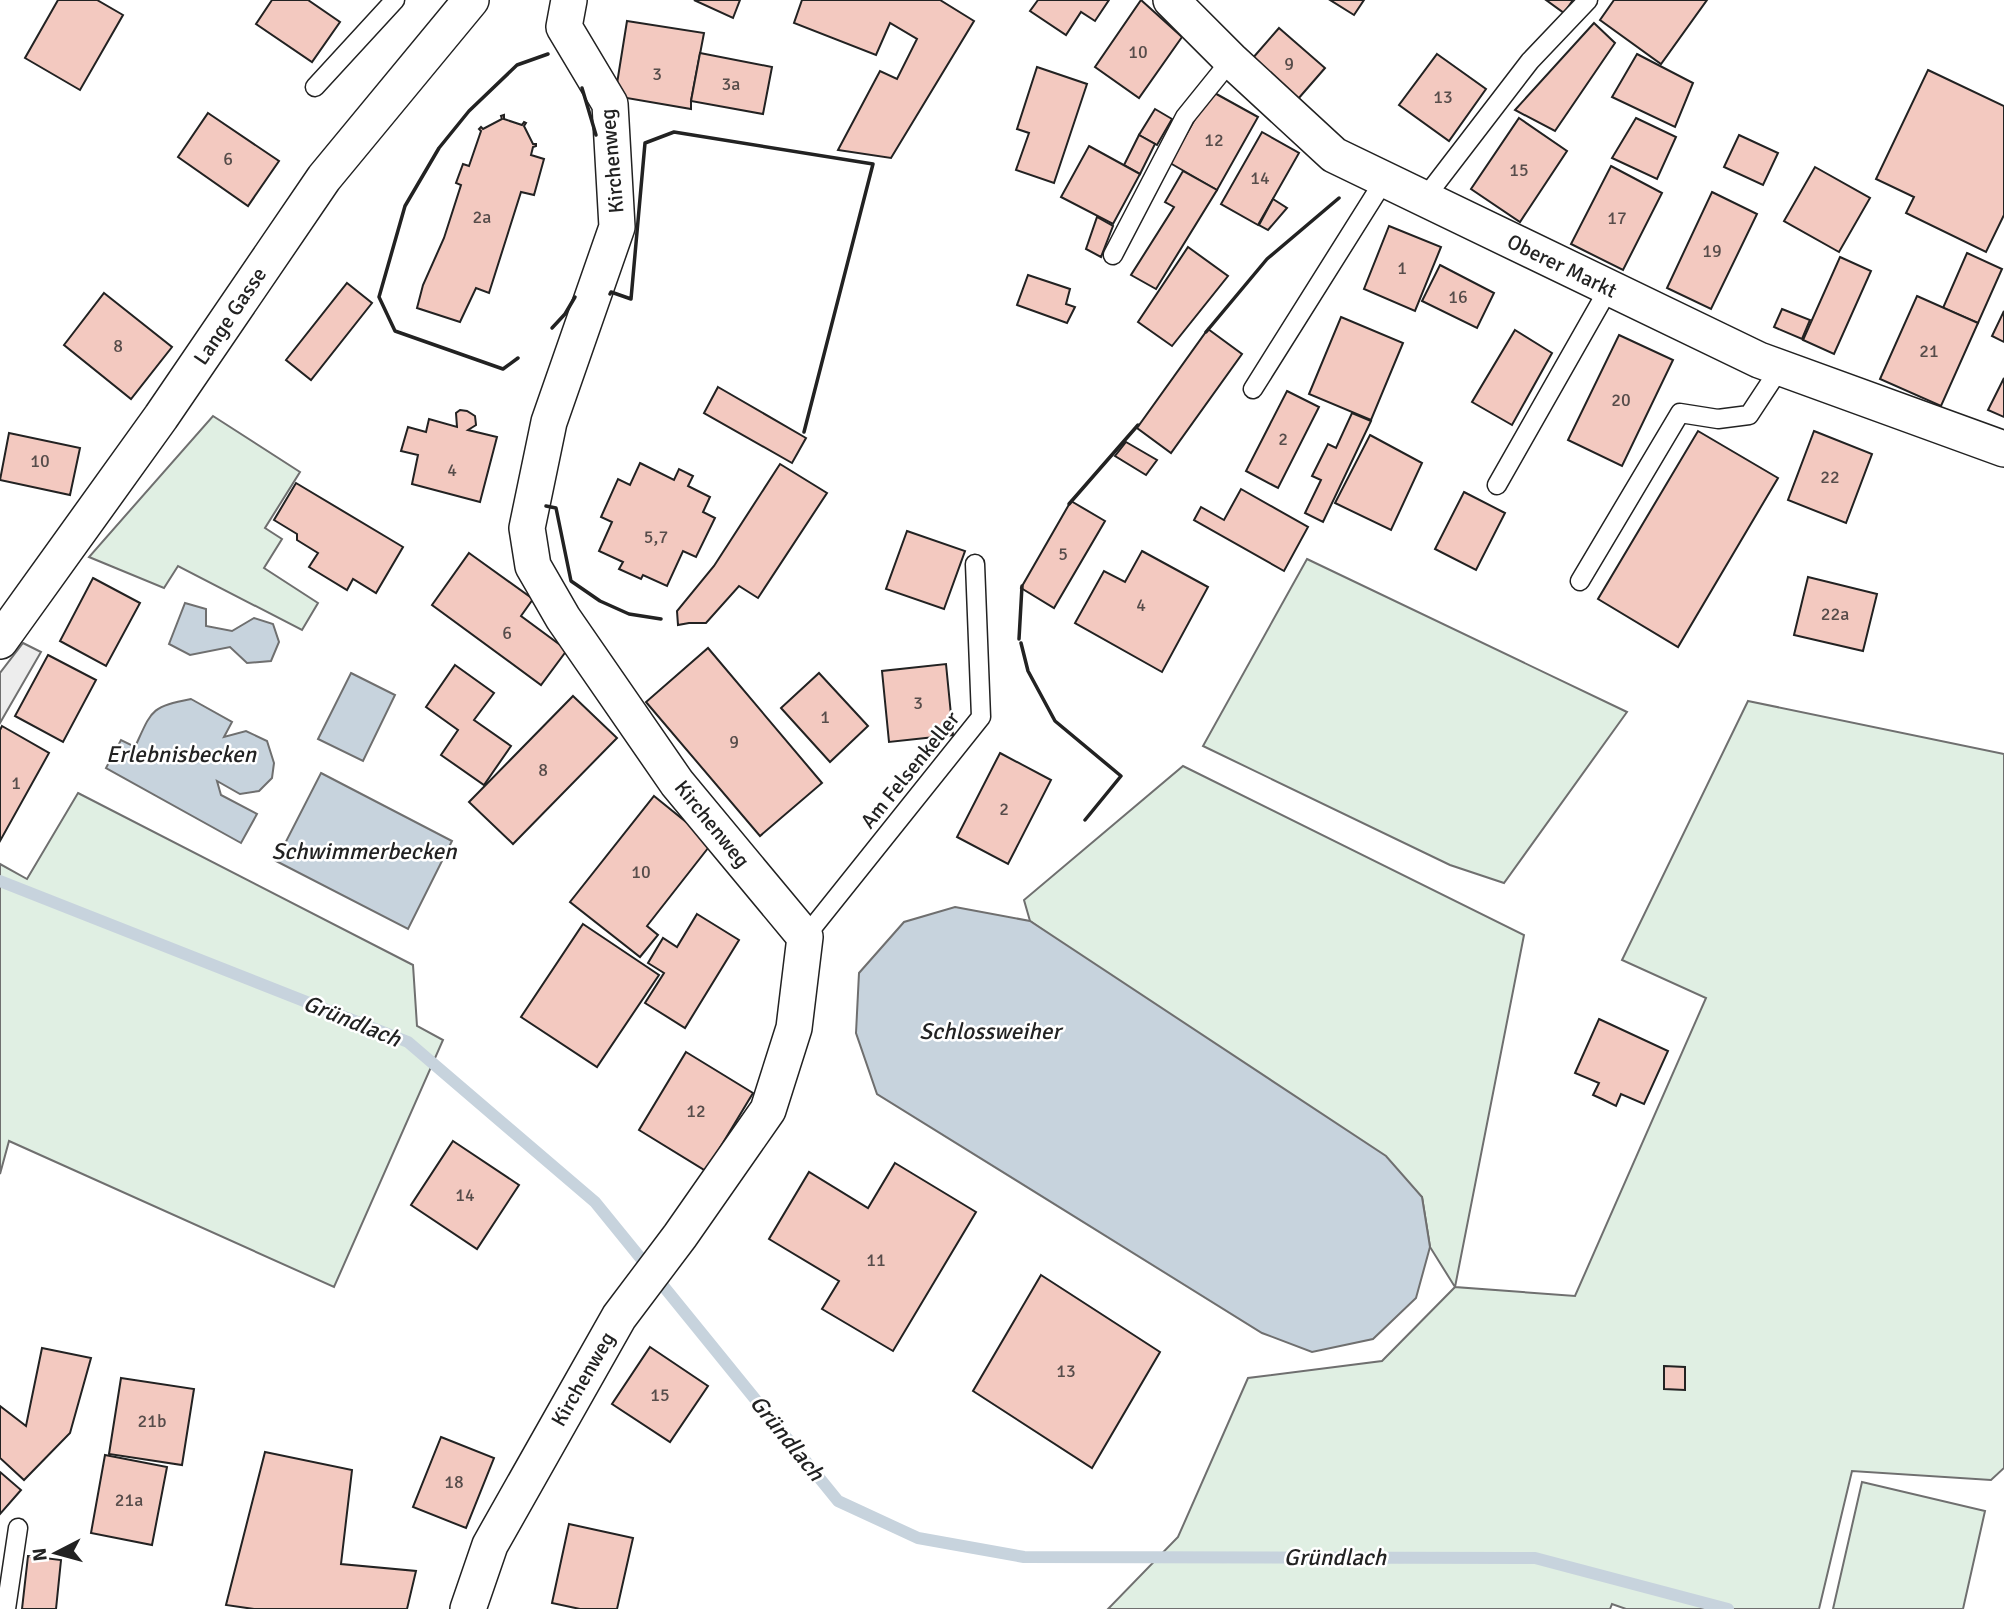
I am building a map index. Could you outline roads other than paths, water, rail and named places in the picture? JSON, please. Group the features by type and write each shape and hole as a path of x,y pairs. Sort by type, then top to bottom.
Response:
{"street":[{"name":"Lange Gasse","path":"0,641 161,417 324,178 471,0"},
{"name":"Kirchenweg","path":"468,1609 490,1545 618,1317 680,1236 768,1111 794,1028 805,937 677,783 563,618 533,566 527,528 549,422 617,226 610,104 564,27 569,0"},
{"name":"Oberer Markt","path":"1171,0 1231,60 1334,155 1759,360 2004,449"}],"lane":[{"path":"315,87 395,0"},
{"path":"1424,198 1531,61 1588,0"},
{"path":"1112,255 1185,117 1231,60"},
{"path":"1253,389 1385,179"},
{"path":"1497,485 1609,288"},
{"path":"1580,581 1680,413 1718,419 1749,415 1780,368"},
{"name":"Am Felsenkeller","path":"805,937 981,718 975,564"},
{"path":"6,1609 18,1528"}],"water":[{"path":"185,603 206,609 206,626 232,631 254,618 273,624 279,642 271,661 247,663 230,647 190,655 169,644"},
{"path":"351,673 395,695 363,761 318,739"},
{"name":"Erlebnisbecken","path":"191,699 232,722 224,737 246,731 267,741 274,763 272,778 259,791 240,794 217,781 221,795 257,814 241,843 106,768 121,740 135,747 154,712 167,705"},
{"name":"Schwimmerbecken","path":"321,773 452,841 408,929 276,861"},
{"name":"Schlossweiher","path":"955,907 1030,921 1386,1156 1422,1197 1430,1247 1416,1298 1373,1339 1312,1352 1262,1333 877,1094 856,1033 859,973 904,922"}],"waterway":[{"name":"Gründlach","path":"0,881 408,1042 595,1202 838,1501 918,1538 1024,1557 1535,1558 1728,1609"}]}
